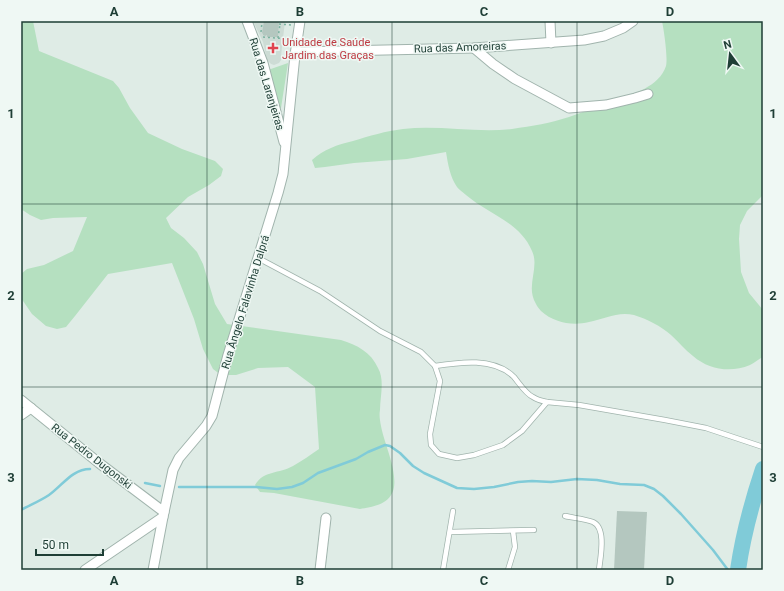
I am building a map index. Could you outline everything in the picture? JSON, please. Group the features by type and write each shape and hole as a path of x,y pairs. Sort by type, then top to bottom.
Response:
{"street":[{"name":"Rua das Laranjeiras","path":"247,21 263,63 285,147"},
{"path":"550,21 551,43"},
{"name":"Rua das Amoreiras","path":"296,52 474,48 584,40 604,36 623,28 633,21"},
{"name":"Rua Ângelo Falavinha Dalprá","path":"153,570 173,470 179,458 206,426 212,416 228,355 278,193 283,174 300,24"},
{"path":"474,48 493,64 515,79 569,108 606,105 648,94"},
{"name":"Rua Pedro Dugonski","path":"21,400 164,515"},
{"path":"21,415 31,408"},
{"path":"85,570 164,515"},
{"path":"320,570 326,518"}],"lane":[{"path":"258,258 320,291 380,331 421,352 435,366 440,381 430,434 431,445 439,454 457,458 474,455 503,445 522,431 547,402"},
{"path":"435,366 458,363 484,363 497,366 513,376 531,397 547,402 578,405 706,428 762,447"},
{"path":"443,570 453,511"},
{"path":"565,516 595,523 600,527 602,547 598,570"},
{"path":"450,532 534,530"},
{"path":"508,570 515,547 513,531"}],"path":[{"path":"262,22 261,34 263,38 271,37 297,40"},
{"path":"278,38 280,24 300,24"}],"shaded area":[{"name":"Unidade de Saúde Jardim das Graças","path":"253,21 285,21 281,60 279,63 274,65 267,60 263,42"}],"green space":[{"path":"21,21 33,21 39,51 113,81 148,133 182,149 215,161 223,169 221,176 188,197 166,218 171,228 184,238 197,252 203,264 215,304 227,324 341,340 353,344 372,358 378,368 381,378 382,389 380,420 393,467 394,476 393,491 391,496 384,502 360,509 274,493 260,492 255,485 263,477 293,466 319,449 315,387 288,367 258,368 236,375 221,375 213,369 203,349 194,319 172,263 108,274 66,327 57,329 46,326 32,314 21,298 21,274 27,269 44,265 73,251 87,217 53,218 41,220 21,209"},
{"path":"662,21 763,21 763,195 747,211 740,225 739,239 741,272 749,293 763,310 763,357 750,365 735,369 720,369 699,361 663,329 634,315 622,314 577,324 558,321 546,315 541,311 533,297 532,284 534,257 527,241 503,219 475,202 458,188 451,175 446,152 407,159 315,168 312,160 326,150 384,132 417,128 498,130 527,127 569,117 645,89 658,79 666,66 665,38"},
{"path":"288,63 281,108 278,107 268,70"}],"building":[{"path":"264,21 279,21 278,37 267,37 267,35 263,35"},
{"path":"617,511 647,512 644,570 614,570"}],"waterway":[{"path":"179,487 256,487 277,489 292,487 303,483 318,473 356,459 385,445 390,446 400,453 413,466 424,473 457,488 474,489 518,482 551,482 577,479 644,485 654,489 663,496 681,514 713,550 728,570"},
{"path":"21,510 49,495 78,472 90,469"},
{"path":"738,570 748,519 763,469"},
{"path":"145,483 160,486"}],"place":[{"name":"Unidade de Saúde Jardim das Graças","path":"273,48"}]}
